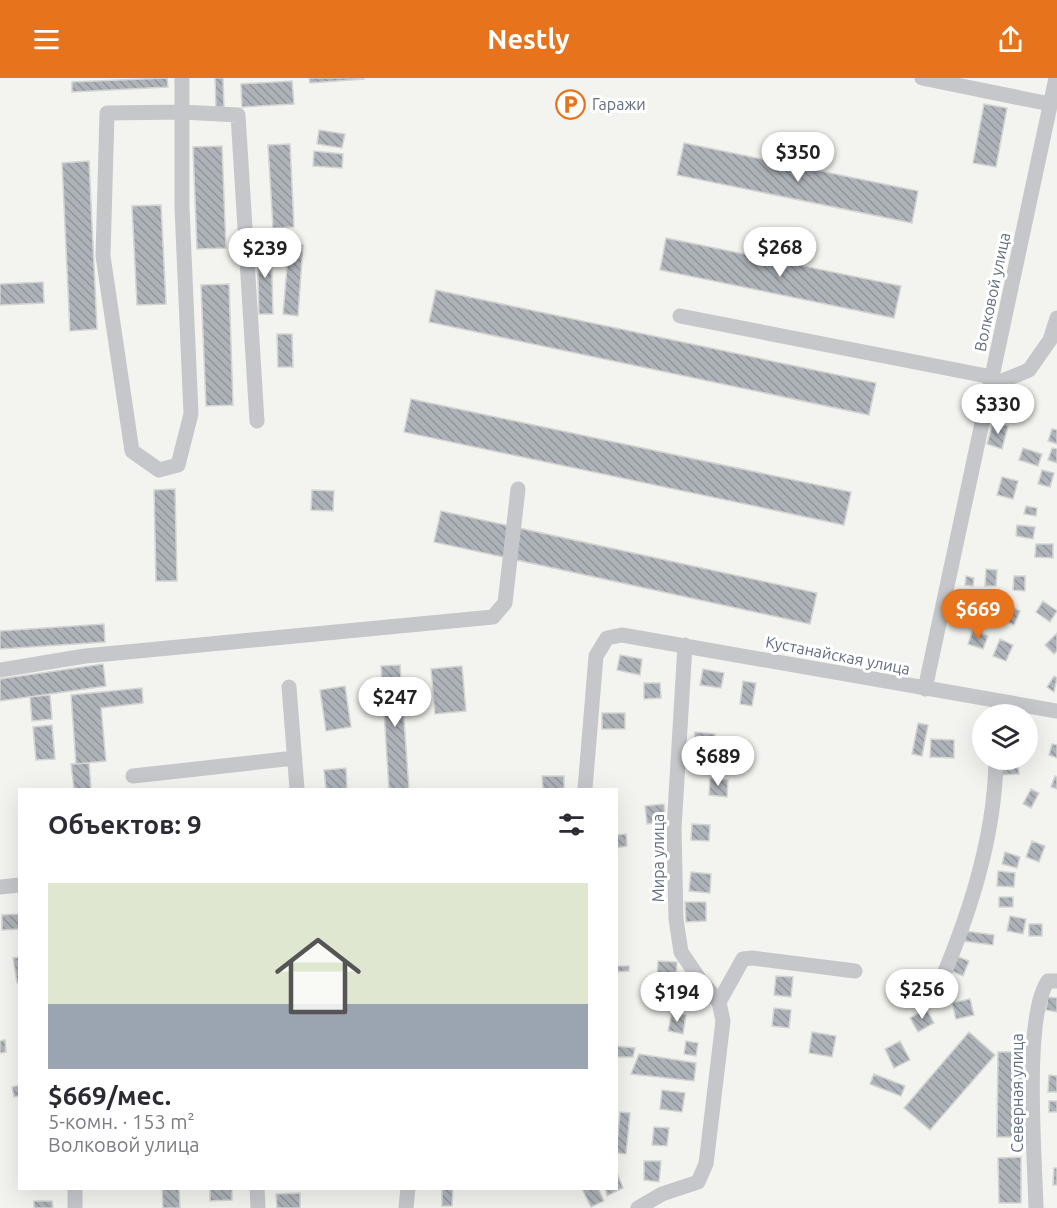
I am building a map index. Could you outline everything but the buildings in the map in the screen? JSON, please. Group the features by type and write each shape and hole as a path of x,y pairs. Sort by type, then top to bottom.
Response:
{"street":[{"path":"182,78 182,112 182,208 192,414 178,465 159,470 132,451 103,256 107,113 182,112 238,115 257,421"},
{"path":"922,78 1052,113"},
{"name":"Волковой улица","path":"925,689 991,381 1052,113 1056,78"},
{"path":"680,316 991,381 1029,370 1050,340 1057,318"},
{"path":"0,670 85,656 493,617 505,603 518,489"},
{"name":"Кустанайская улица","path":"585,788 596,656 602,643 613,636 685,645 925,689 981,704"},
{"name":"Мира улица","path":"638,1208 662,1194 698,1182 706,1164 723,1021 719,1002 700,981 681,952 676,919 674,829 685,645"},
{"path":"289,687 297,788"},
{"name":"Кустанайская улица","path":"1038,710 1057,711"},
{"path":"133,776 295,758"},
{"path":"935,995 962,934 995,799 996,770"},
{"path":"0,887 18,885"},
{"path":"719,1002 743,959 752,957 855,971"},
{"name":"Северная улица","path":"1036,1208 1033,1034 1041,992 1053,981"},
{"path":"75,1190 75,1208"},
{"path":"257,1190 258,1208"},
{"path":"406,1208 408,1190"}],"place":[{"name":"Гаражи","path":"571,104"}]}
